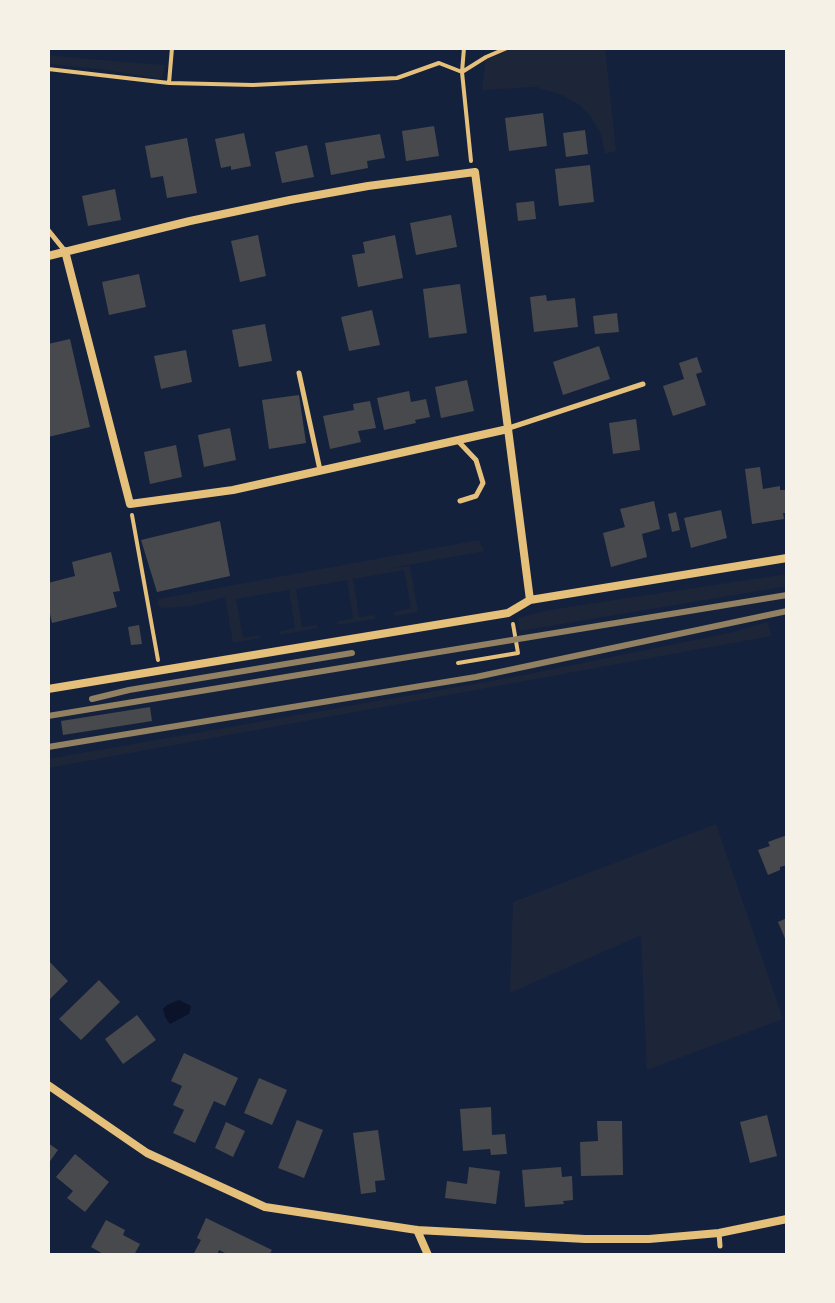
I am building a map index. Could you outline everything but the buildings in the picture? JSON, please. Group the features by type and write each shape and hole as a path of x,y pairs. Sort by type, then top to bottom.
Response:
{"street":[{"path":"48,256 290,200 475,172 530,600"},
{"path":"65,251 130,504 233,490 508,429"},
{"path":"48,689 508,613 530,600 787,558"},
{"path":"48,1085 147,1153 265,1207 417,1230 585,1239 649,1239 719,1233 787,1219"},
{"path":"417,1230 428,1255"}],"lane":[{"path":"48,230 65,251"},
{"path":"299,373 320,471"},
{"path":"508,429 643,384"},
{"path":"457,440 476,460 483,483 476,496 460,501"},
{"path":"719,1233 720,1246"}],"path":[{"path":"169,83 172,48"},
{"path":"464,48 462,72 471,172"},
{"path":"462,72 507,48"},
{"path":"48,69 169,83 253,85 397,78 439,63 462,72"},
{"path":"130,504 159,669"},
{"path":"458,663 518,653 514,624 508,624"}],"shaded area":[{"path":"507,48 605,48 616,151 605,154 601,134 591,117 581,106 562,95 536,87 482,90 486,57"},
{"path":"48,55 165,65 162,79 48,64"},
{"path":"479,540 484,551 392,568 410,566 418,612 394,616 394,612 411,608 404,570 353,579 359,617 375,615 375,619 337,625 337,622 353,618 347,580 296,589 302,627 317,625 318,628 280,635 279,632 295,628 289,590 236,599 243,638 260,635 260,638 233,643 225,597 191,606 162,608 158,605 158,599"},
{"path":"787,574 787,586 520,631 518,618 549,610"},
{"path":"768,622 771,636 48,768 48,759 514,677 729,633"},
{"path":"716,824 783,1019 647,1070 641,935 510,993 513,902"},
{"path":"179,1000 191,1006 189,1014 170,1024 163,1009"}],"railway":[{"path":"48,716 787,595"},
{"path":"48,747 476,677 787,611"},
{"path":"92,699 129,690 352,653"}]}
